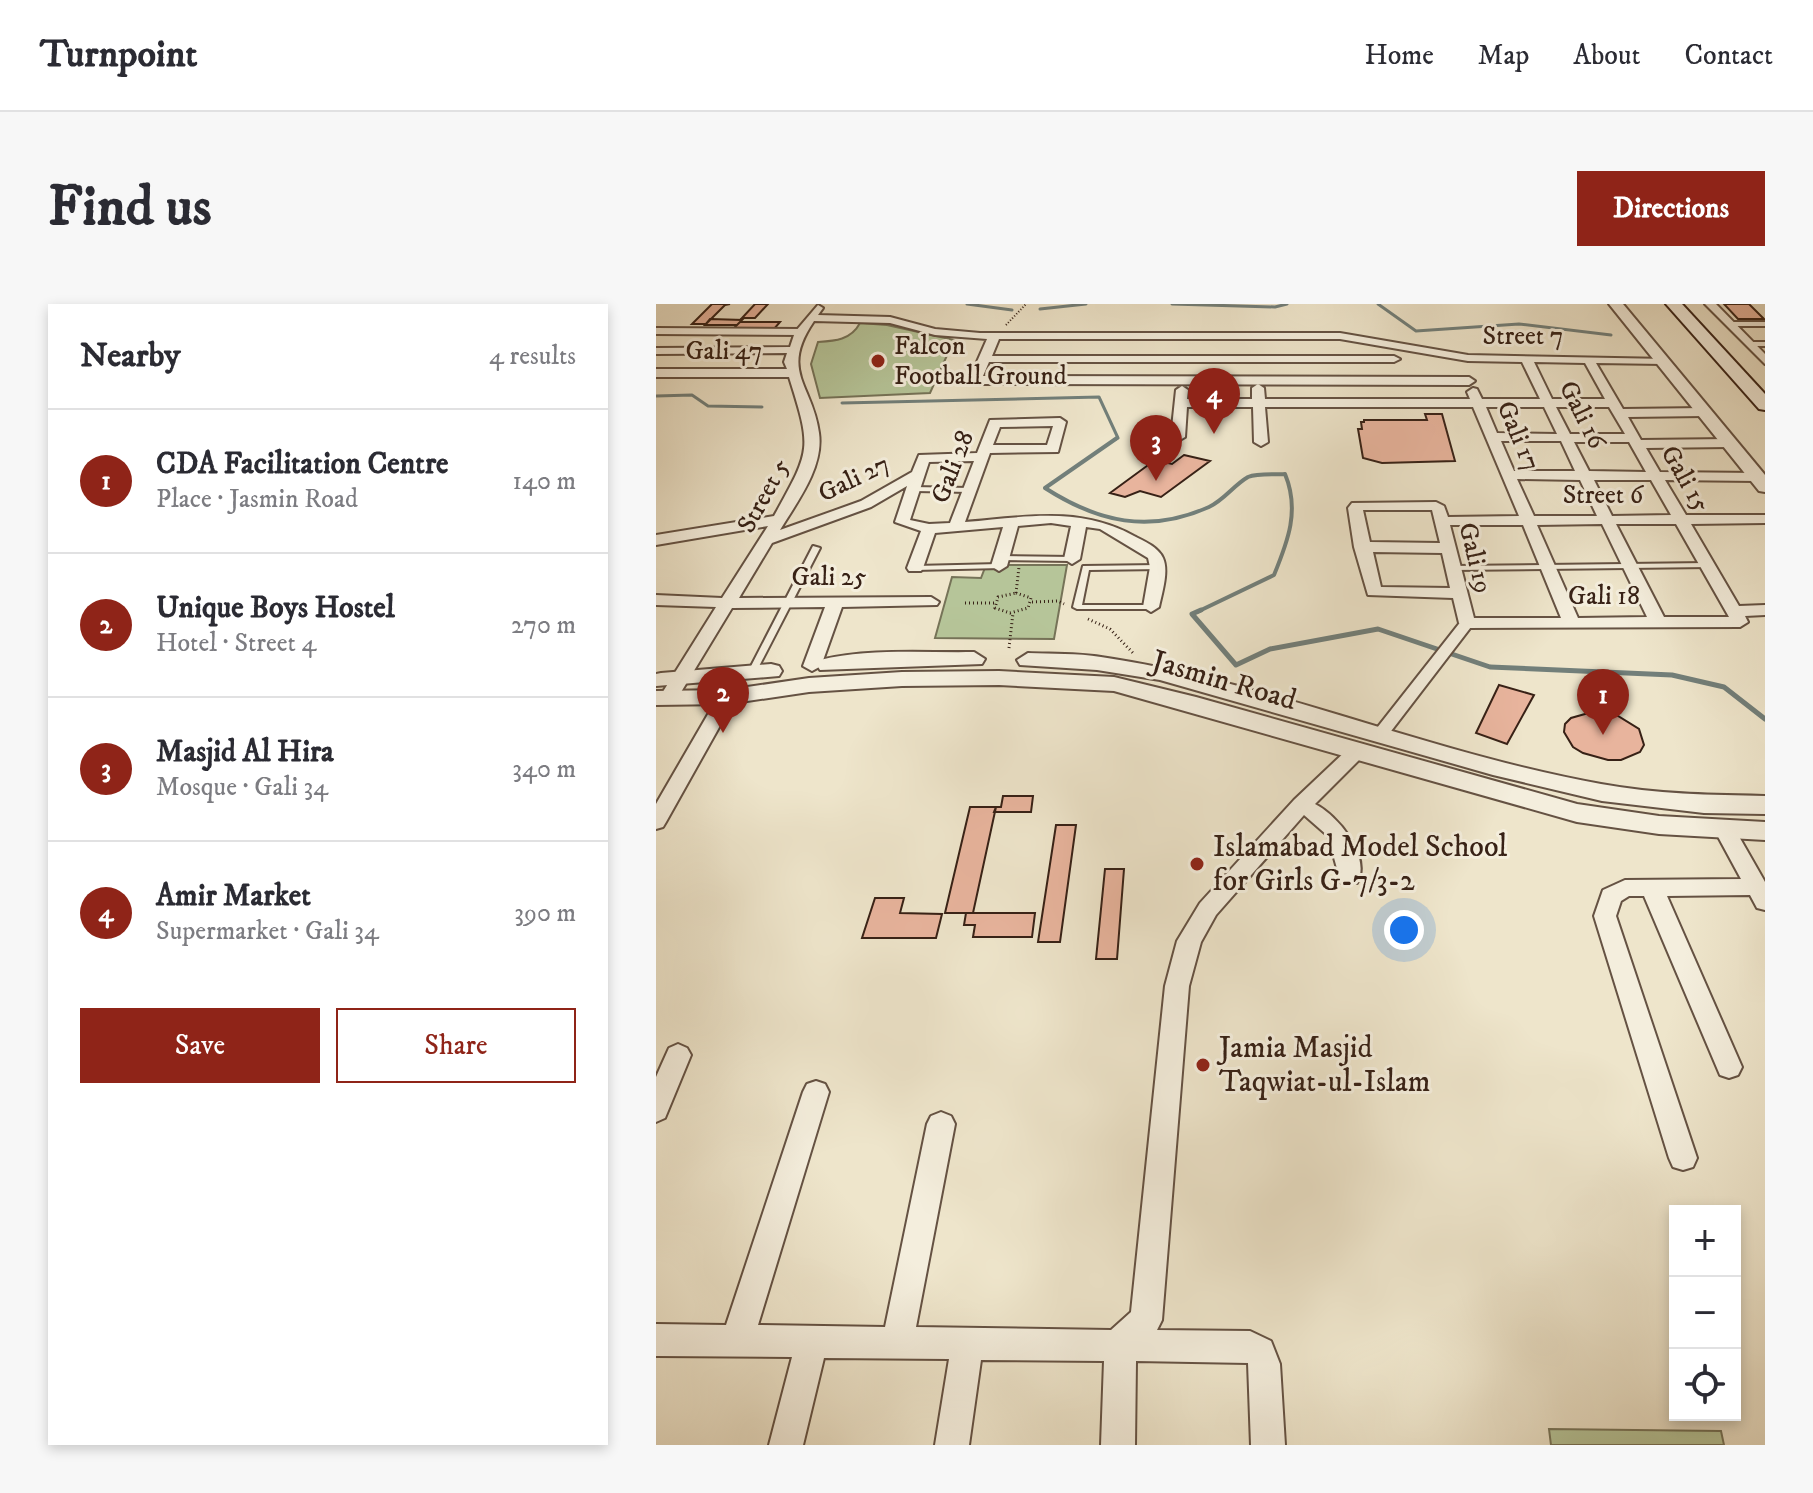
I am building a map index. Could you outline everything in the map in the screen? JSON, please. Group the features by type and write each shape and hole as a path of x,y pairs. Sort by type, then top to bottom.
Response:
{"main road":[{"path":"1674,304 1765,405"},
{"path":"1692,304 1765,382"}],"street":[{"name":"Street 5","path":"665,689 728,603 800,486 813,452 813,433 790,362 801,332 821,304"},
{"path":"1616,304 1761,482"},
{"path":"1710,304 1765,361"},
{"name":"Street 7","path":"811,318 890,320 935,332 994,337 1355,337 1458,357 1663,361"},
{"path":"656,344 662,331 801,332"},
{"path":"694,374 731,331"},
{"path":"1112,381 1125,336"},
{"path":"1178,437 1185,336"},
{"path":"1321,336 1334,403"},
{"path":"994,337 975,380 1469,381"},
{"path":"1043,381 1060,337"},
{"path":"1255,337 1261,442"},
{"path":"1389,345 1407,403"},
{"path":"656,351 794,350"},
{"name":"Gali 17","path":"1458,357 1572,623"},
{"path":"983,359 1394,359"},
{"name":"Gali 16","path":"1526,359 1658,622"},
{"name":"Gali 15","path":"1588,359 1737,616"},
{"name":"Gali 47","path":"656,373 792,373"},
{"path":"1181,403 1548,403 1704,412"},
{"name":"Gali 28","path":"955,528 995,423 1060,422 1053,449 985,453"},
{"path":"1492,437 1729,443"},
{"name":"Gali 27","path":"924,527 902,522 924,458 985,453"},
{"path":"1509,475 1656,476 1761,482"},
{"name":"Gali 27","path":"767,540 916,482"},
{"name":"Street 6","path":"1362,547 1357,506 1528,520 1765,519"},
{"name":"Gali 19","path":"1438,514 1467,623"},
{"path":"656,540 779,520"},
{"path":"915,568 924,527 1080,520 1104,525 1147,549 1156,573 1151,607"},
{"path":"1072,559 1080,520"},
{"path":"1001,562 1012,522"},
{"path":"1447,548 1362,547 1374,592 1460,593"},
{"name":"Gali 25","path":"656,600 835,604 931,602"},
{"path":"812,666 835,604"},
{"name":"Gali 18","path":"1467,623 1658,622 1737,616 1765,610"},
{"path":"1379,736 1467,623"},
{"name":"Jasmin Road","path":"665,689 812,666 908,659 1111,664 1162,674 1379,736 1587,790 1765,831"},
{"name":"Jasmin Road","path":"665,689 727,697 851,681 999,678 1114,684 1188,702 1577,813 1621,821 1714,821 1765,805"},
{"path":"656,822 727,697"},
{"path":"1118,1445 1120,1343 1146,1320 1177,986 1189,941 1208,909 1301,805 1356,752"},
{"path":"1301,805 1327,818 1339,835 1346,849 1349,877"},
{"path":"1714,821 1761,895"},
{"path":"1683,1158 1605,916 1611,896 1625,888 1761,895"},
{"path":"1652,888 1729,1067"},
{"path":"656,1110 678,1055"},
{"path":"737,1341 816,1092"},
{"path":"898,1342 941,1124"},
{"path":"656,1340 1120,1343 1250,1347 1260,1352 1268,1445"},
{"path":"786,1445 812,1341"},
{"path":"952,1445 968,1342"}],"lane":[{"path":"1730,324 1765,324"},
{"path":"1754,324 1763,333"},
{"path":"1749,344 1765,344"},
{"path":"916,482 970,490"},
{"path":"751,674 816,548"},
{"path":"915,568 1020,558 1072,559"},
{"path":"1453,568 1707,565"},
{"path":"1151,607 1077,607 1086,568 1156,573"}],"path":[{"path":"1016,593 1020,558"},
{"path":"965,603 994,603 1003,595 1016,593 1027,595 1032,602 1028,608 1013,613 998,610 994,603"},
{"path":"1009,648 1013,613"}],"green space":[{"name":"Falcon Football Ground","path":"860,323 887,325 954,340 930,393 820,398 811,364 818,342 847,336"},
{"path":"986,565 1067,565 1054,639 935,638 952,577 981,578"},
{"path":"1549,1429 1721,1431 1724,1445 1551,1445"}],"building":[{"path":"712,304 730,304 725,305 706,324 692,324"},
{"path":"755,304 768,304 755,318 742,318"},
{"path":"1724,304 1749,304 1764,319 1738,319"},
{"path":"710,319 742,320 737,325 705,325"},
{"path":"740,322 780,322 774,329 734,328"},
{"path":"1425,414 1442,414 1455,461 1382,463 1363,458 1358,429 1362,429 1361,422 1427,420"},
{"path":"1425,414 1442,414 1455,461 1382,463 1363,458 1358,429 1362,429 1361,422 1427,420"},
{"path":"1184,455 1210,461 1161,497 1140,491 1125,497 1110,493 1155,460 1172,464"},
{"path":"1499,685 1534,695 1507,744 1476,733"},
{"path":"1592,712 1618,716 1639,729 1644,745 1640,752 1621,760 1608,760 1573,747 1564,732 1565,724 1571,718"},
{"path":"1003,796 1033,796 1031,812 994,812 996,807 1001,807"},
{"path":"970,807 996,807 973,913 945,913"},
{"path":"1056,825 1076,825 1060,942 1038,942"},
{"path":"1105,869 1124,869 1117,959 1096,959"},
{"path":"875,898 904,898 900,913 942,914 936,938 862,938"},
{"path":"966,913 1035,913 1032,937 973,937 975,925 964,925"}],"waterway":[{"path":"967,304 1012,310"},
{"path":"1040,309 1086,304"},
{"path":"1172,304 1275,307 1287,304"},
{"path":"1378,304 1416,331 1519,324 1611,335"},
{"path":"656,396 692,395 708,406 762,407"},
{"path":"842,403 1099,397 1118,438 1114,440"},
{"path":"1114,440 1045,488 1104,516 1145,522 1166,520 1209,507 1248,477 1285,474 1292,513 1288,538 1274,575 1197,612"},
{"path":"1201,610 1192,614 1236,665 1270,649 1378,629 1490,667 1672,675 1724,687 1765,719"}],"place":[{"name":"Falcon Football Ground","path":"878,361"},
{"name":"Amir Market","path":"1214,434"},
{"name":"Masjid Al Hira","path":"1156,481"},
{"name":"Unique Boys Hostel","path":"723,733"},
{"name":"CDA Facilitation Centre","path":"1603,735"},
{"name":"Islamabad Model School for Girls G-7/3-2","path":"1197,864"},
{"name":"Jamia Masjid Taqwiat-ul-Islam","path":"1203,1065"}]}
